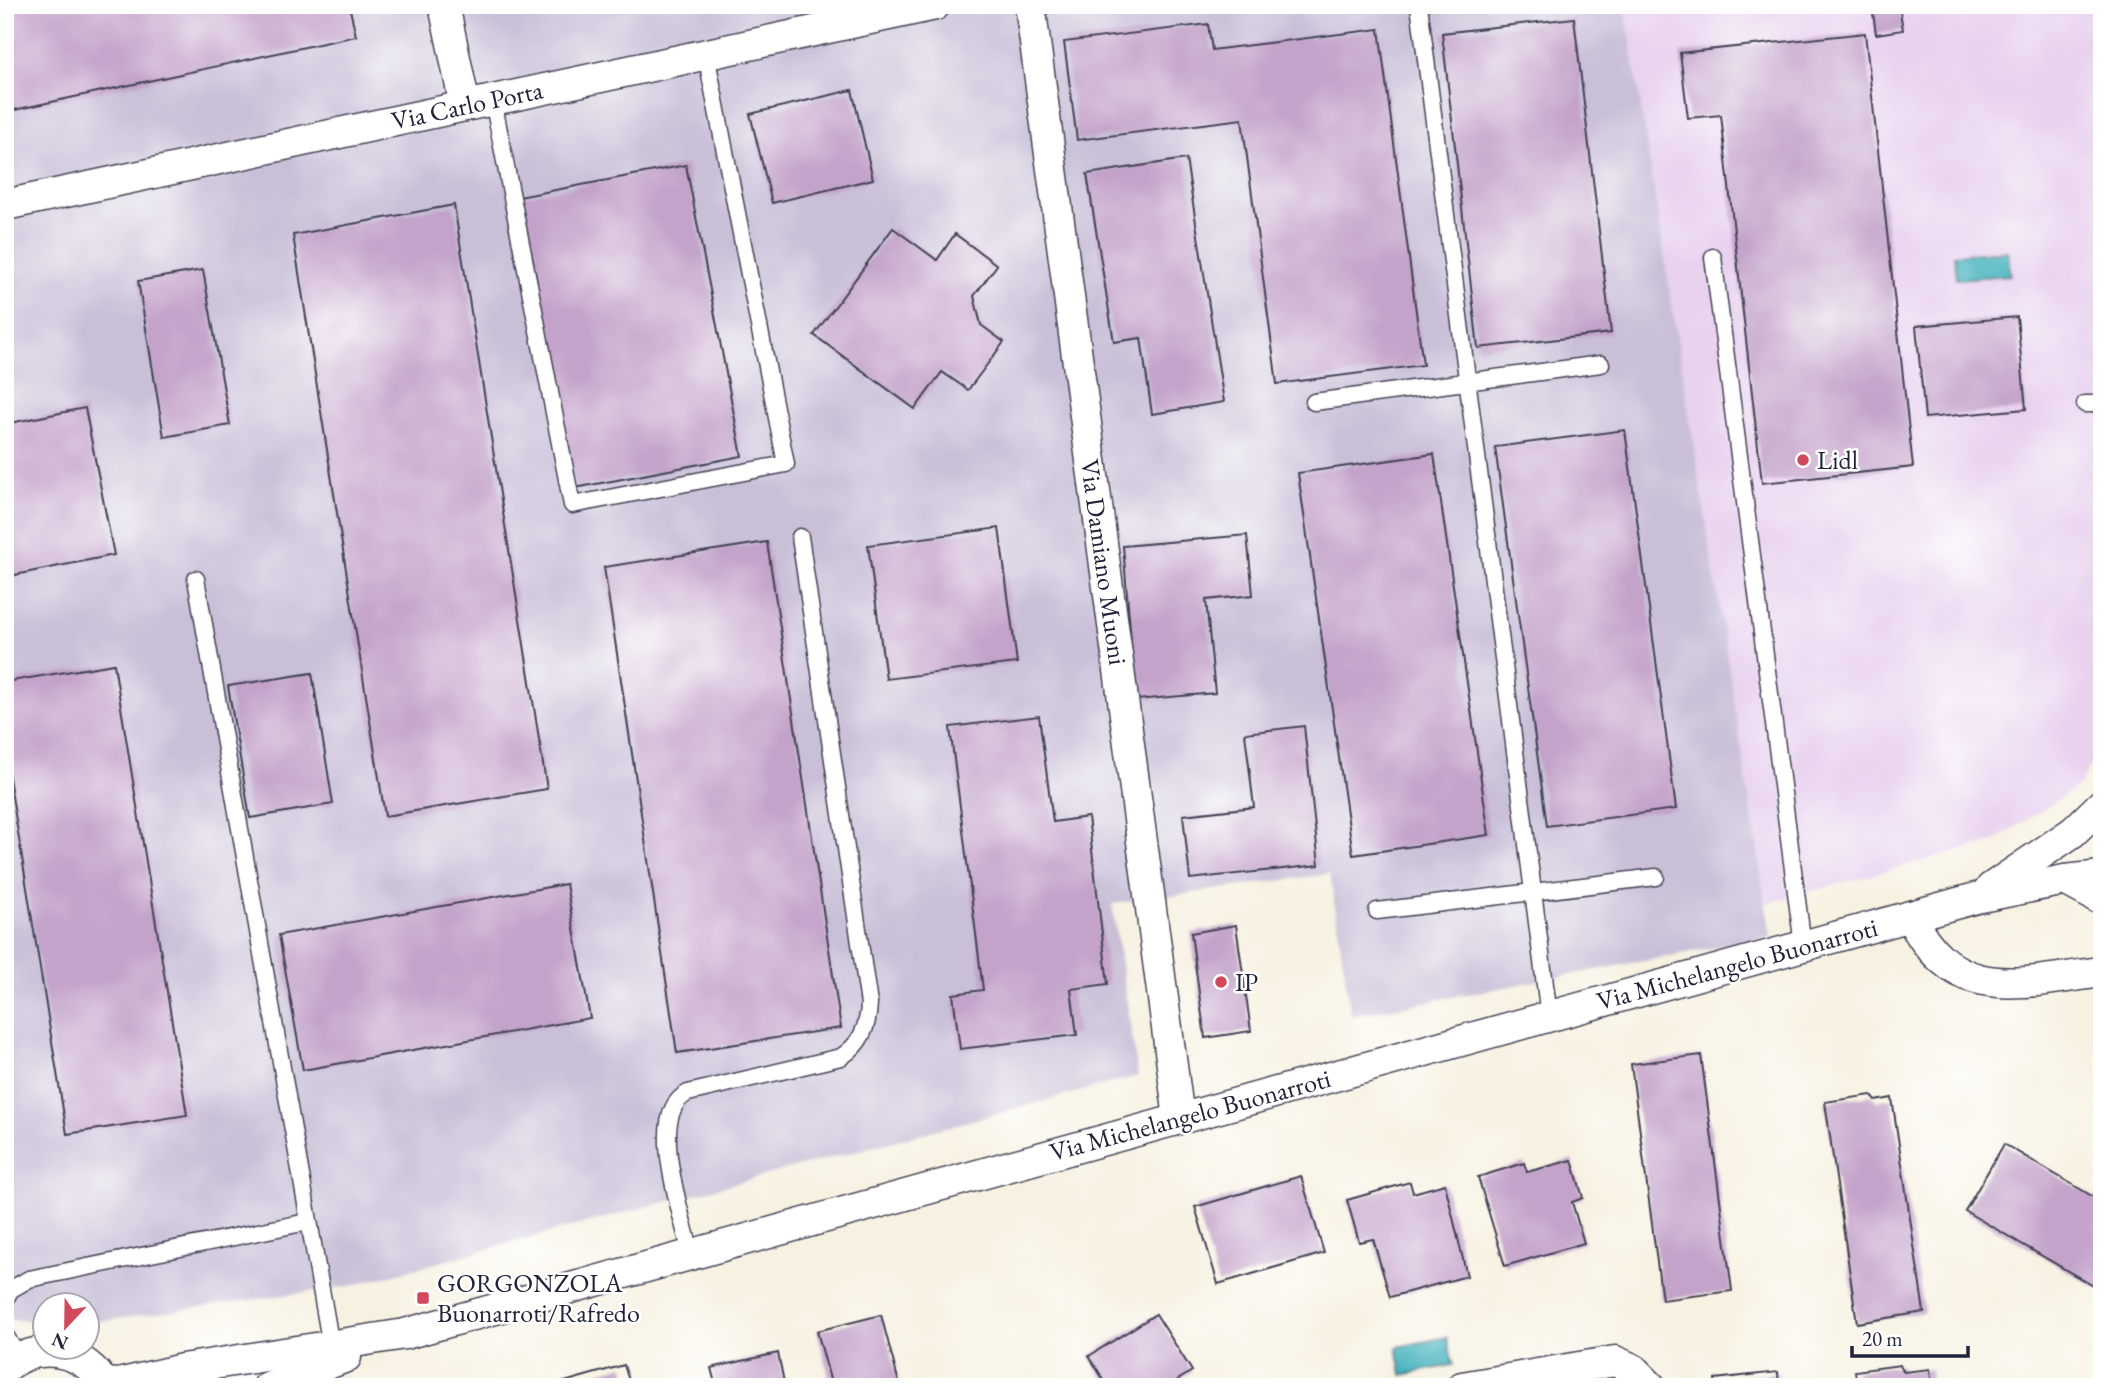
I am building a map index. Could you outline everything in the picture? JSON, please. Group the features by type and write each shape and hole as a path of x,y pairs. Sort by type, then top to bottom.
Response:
{"street":[{"path":"444,5 479,103"},
{"name":"Via Damiano Muoni","path":"1030,5 1179,1118"},
{"name":"Via Carlo Porta","path":"5,205 932,6"},
{"name":"Via Michelangelo Buonarroti","path":"1976,898 2073,832 2102,804"},
{"name":"Via Michelangelo Buonarroti","path":"268,1387 405,1334 1179,1118 1976,898 2065,880 2102,876"},
{"path":"2065,880 2102,900"},
{"path":"1910,916 1923,942 1965,976 1990,983 2102,972"},
{"name":"Via Michelangelo Buonarroti","path":"105,1385 182,1369 405,1334"},
{"path":"8,1358 34,1352 61,1352 86,1363 105,1385"},
{"path":"1462,1387 1604,1362 1625,1364 1647,1381"}],"lane":[{"path":"1419,5 1465,382 1549,1016"},
{"path":"479,103 572,505 786,464 706,54"},
{"path":"1713,257 1803,946"},
{"path":"1314,402 1601,364"},
{"path":"2085,404 2102,404"},
{"path":"691,1254 667,1142 667,1122 675,1102 688,1093 841,1057 856,1045 868,1020 869,1004 800,537"},
{"path":"196,579 307,1222 331,1346"},
{"path":"1377,911 1656,877"},
{"path":"5,1301 10,1290 29,1279 307,1222"}],"shaded area":[{"path":"5,5 1625,5 1771,937 1351,1016 1330,874 1112,904 1138,1076 350,1286 102,1321 102,1290 32,1290 32,1322 5,1319"},
{"path":"1625,5 2092,5 2102,123 2102,744 2079,786 1993,842 1765,904"}],"water":[{"path":"2008,251 2010,275 1956,279 1954,255"},
{"path":"1447,1337 1453,1365 1402,1375 1397,1347"}],"building":[{"path":"5,5 349,5 356,36 5,112"},
{"path":"1872,5 1899,5 1903,30 1876,34"},
{"path":"1574,18 1611,333 1478,348 1442,33"},
{"path":"1208,24 1212,50 1379,29 1423,365 1277,384 1242,119 1077,140 1064,42"},
{"path":"1865,33 1913,467 1762,483 1721,115 1688,118 1680,53"},
{"path":"852,90 873,179 772,203 750,114"},
{"path":"1186,159 1224,402 1152,414 1141,338 1114,342 1087,174"},
{"path":"686,165 742,456 575,488 519,197"},
{"path":"454,205 547,789 385,816 293,235"},
{"path":"893,228 937,260 955,234 997,265 974,296 981,325 1004,342 968,390 942,372 915,409 814,335"},
{"path":"203,270 230,425 164,437 138,281"},
{"path":"2017,317 2026,409 1925,418 1916,326"},
{"path":"85,408 114,555 5,577 5,424"},
{"path":"1625,430 1676,809 1547,826 1495,447"},
{"path":"1434,454 1489,835 1353,855 1298,473"},
{"path":"999,528 1017,663 886,679 868,545"},
{"path":"1247,535 1253,595 1206,600 1215,693 1136,700 1123,546"},
{"path":"767,542 841,1028 677,1053 604,567"},
{"path":"114,664 187,1115 67,1134 5,753 5,682"},
{"path":"312,673 333,804 250,818 228,686"},
{"path":"1039,716 1053,822 1088,817 1108,984 1071,989 1077,1035 960,1049 953,994 983,990 950,727"},
{"path":"1304,726 1319,865 1190,879 1183,815 1254,807 1245,733"},
{"path":"566,884 590,1018 303,1070 279,935"},
{"name":"IP","path":"1236,925 1251,1031 1205,1038 1191,933"},
{"path":"1701,1055 1732,1291 1662,1300 1631,1064"},
{"path":"1871,1095 1876,1101 1892,1098 1924,1312 1857,1323 1825,1102"},
{"path":"2004,1144 2102,1202 2102,1291 1965,1211"},
{"path":"1572,1160 1583,1198 1572,1202 1584,1243 1505,1266 1478,1177 1524,1163 1527,1172"},
{"path":"1301,1176 1324,1253 1218,1284 1195,1207"},
{"path":"1410,1182 1413,1193 1445,1184 1467,1276 1390,1297 1373,1239 1359,1242 1347,1200"},
{"path":"1156,1314 1192,1371 1167,1387 1108,1387 1089,1356"},
{"path":"881,1315 899,1383 884,1387 832,1387 817,1331"},
{"path":"778,1353 785,1387 716,1387 711,1368"},
{"path":"624,1365 631,1387 550,1387 550,1386"},
{"path":"1900,1365 1904,1372 1930,1369 1932,1387 1857,1387 1855,1371"},
{"path":"1778,1372 1779,1387 1716,1387 1715,1379"}],"place":[{"name":"Lidl","path":"1803,460"},
{"name":"IP","path":"1221,982"},
{"name":"GORGONZOLA Buonarroti/Rafredo","path":"423,1298"}]}
